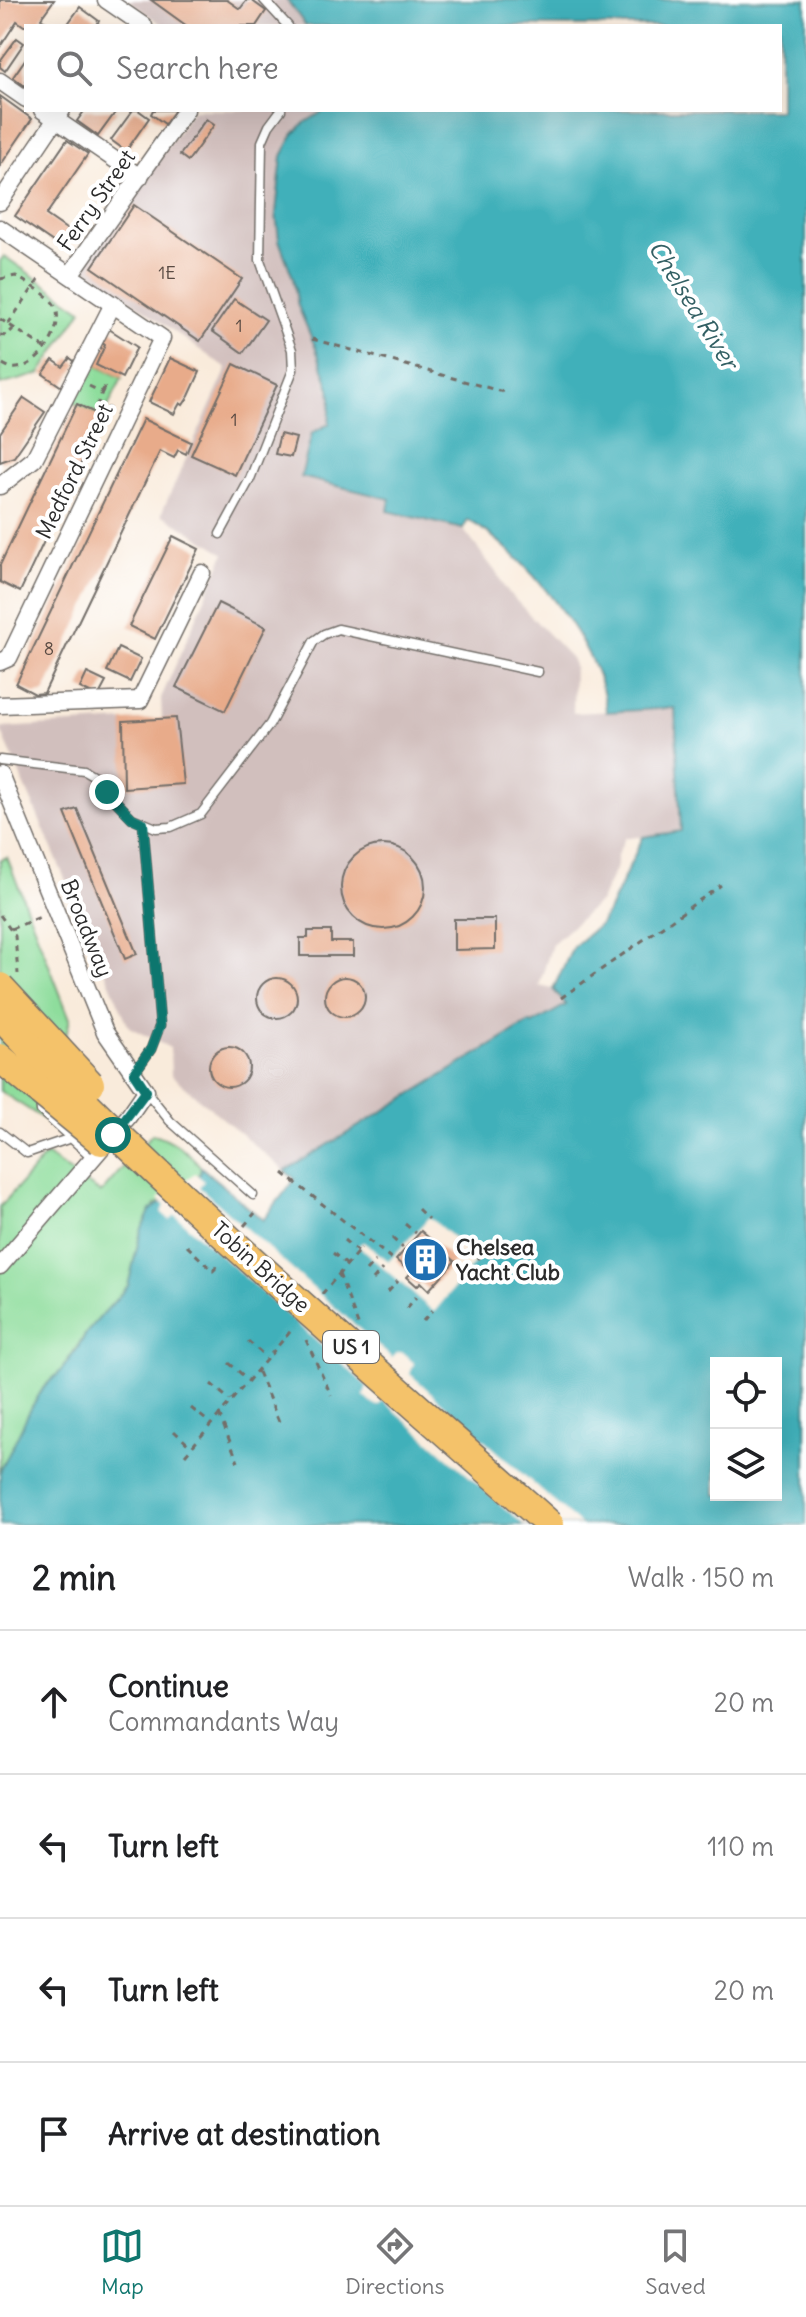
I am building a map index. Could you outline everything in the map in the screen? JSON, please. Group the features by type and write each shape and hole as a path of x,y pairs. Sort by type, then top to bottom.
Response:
{"highway":[{"path":"0,987 94,1088 159,1175"},
{"name":"US 1","path":"0,1016 95,1115 159,1175"},
{"path":"0,1058 88,1132 159,1175"},
{"name":"Tobin Bridge","path":"159,1175 551,1525"}],"street":[{"path":"106,0 125,21"},
{"path":"0,81 24,98"},
{"name":"Ferry Street","path":"70,275 185,112"},
{"path":"0,202 53,113 140,177"},
{"path":"0,228 113,304 34,459 0,486"},
{"name":"Medford Street","path":"0,662 9,658 162,338 113,304"},
{"path":"0,705 140,700 202,573"},
{"name":"Broadway","path":"0,774 105,1032 146,1091"},
{"path":"0,1266 128,1117 146,1091"}],"lane":[{"path":"264,0 286,24"},
{"path":"220,534 250,479 293,370 292,350 260,260 262,142 278,114"},
{"path":"0,760 84,770 101,780 107,792 132,818 156,828 171,827 201,814 270,724 314,641 324,634 338,629 538,672"},
{"path":"134,1073 151,1049 160,1025 143,823"},
{"path":"51,1032 35,1059 41,1111 93,1158"},
{"path":"146,1091 170,1121 253,1195"},
{"path":"0,1132 27,1153 71,1138"}],"path":[{"path":"0,279 16,276 51,301 56,309 56,331 28,365 11,369 0,363"},
{"path":"8,324 40,278"},
{"path":"1,320 45,348"},
{"path":"0,335 6,336 14,327"},
{"path":"312,339 507,393"},
{"path":"75,379 102,392"},
{"path":"107,382 98,403 110,409"},
{"path":"561,998 721,885"},
{"path":"11,929 56,910"},
{"path":"283,1173 392,1259"},
{"path":"418,1209 428,1219"},
{"path":"240,1230 255,1213"},
{"path":"405,1224 416,1233"},
{"path":"392,1238 403,1248"},
{"path":"314,1303 360,1250 344,1240"},
{"path":"478,1259 487,1248"},
{"path":"333,1253 347,1265"},
{"path":"366,1271 375,1261"},
{"path":"373,1280 382,1269"},
{"path":"339,1274 361,1332"},
{"path":"388,1292 398,1281"},
{"path":"407,1308 416,1297"},
{"path":"423,1321 432,1310"},
{"path":"185,1455 298,1322"},
{"path":"305,1336 331,1395"},
{"path":"248,1341 267,1358"},
{"path":"229,1363 249,1380"},
{"path":"257,1370 280,1424"},
{"path":"211,1384 231,1401"},
{"path":"191,1408 211,1424"},
{"path":"219,1414 238,1462"},
{"path":"174,1431 191,1447"}],"shaded area":[{"path":"128,0 287,0 305,24 161,24"},
{"path":"192,112 322,112 293,135 282,156 276,213 279,240 293,278 298,306 315,346 331,399 329,425 313,433 447,466 388,511 463,529 505,589 571,658 574,665 573,713 676,708 681,832 625,838 617,855 617,865 600,901 552,944 539,986 553,989 566,1005 531,1025 530,1022 285,1171 171,1075 170,1048 129,1027 0,728 162,719 161,698 225,553 161,514 227,369 84,267"}],"green space":[{"path":"4,256 82,310 40,374 0,385 0,261"},
{"path":"89,362 122,378 103,417 70,401"},
{"path":"7,857 70,1019 45,1120 0,1091 0,860"},
{"path":"152,1134 173,1142 185,1151 201,1167 200,1173 156,1205 141,1231 128,1286 87,1332 60,1372 44,1387 0,1472 0,1207 46,1155 101,1193"}],"water":[{"name":"Chelsea River","path":"287,0 806,0 806,1525 0,1525 0,1472 44,1387 60,1372 87,1332 128,1286 141,1231 150,1211 200,1174 201,1167 263,1220 295,1179 285,1171 530,1022 532,1024 566,1005 553,989 573,947 600,924 609,910 643,837 681,831 675,708 606,712 602,687 576,632 535,577 512,554 468,520 463,529 388,511 390,499 301,477 312,433 329,424 331,399 315,346 298,306 293,278 279,240 276,213 282,156 293,135 322,112 782,112 782,24 305,24"}],"pier":[{"path":"195,1173 204,1181 199,1187 392,1358 398,1352 403,1353 414,1363 410,1374 580,1525 524,1525 384,1401 379,1406 374,1405 364,1396 367,1386 175,1215 170,1220 161,1212 165,1206 158,1199"},
{"path":"429,1217 478,1259 434,1312 358,1246 363,1242 389,1261"}],"building":[{"path":"0,0 54,0 41,18 49,24 24,26 17,21 0,47"},
{"path":"151,0 227,0 240,9 247,0 251,0 266,11 257,24 184,24"},
{"path":"80,7 99,21 97,24 68,24"},
{"path":"17,38 24,43 5,71 0,67 0,61"},
{"path":"24,61 24,85 13,77"},
{"path":"0,96 32,119 0,166 1,112"},
{"path":"84,112 116,112 98,136 77,121"},
{"path":"132,112 141,112 149,118 126,151 111,140"},
{"path":"152,112 174,112 165,124"},
{"path":"206,119 214,125 188,161 180,155"},
{"path":"67,140 88,154 46,215 69,231 59,246 15,216"},
{"path":"134,205 242,279 200,341 92,267"},
{"path":"234,299 266,320 243,353 212,331"},
{"path":"109,329 137,347 122,378 96,365 105,345 100,341"},
{"path":"70,358 78,364 62,387 43,374 53,360 63,367"},
{"path":"170,358 200,372 189,396 183,405 180,403 174,414 149,402"},
{"path":"234,364 277,385 235,475 191,455"},
{"path":"24,398 45,412 14,457 0,462 0,433"},
{"path":"77,404 103,417 20,592 0,582 0,565"},
{"path":"143,419 191,442 186,454 178,450 174,458 160,451 44,693 35,694 16,684"},
{"path":"280,434 296,438 291,457 275,454"},
{"path":"173,536 199,549 155,639 129,626"},
{"path":"218,603 266,627 225,711 176,687"},
{"path":"118,648 141,659 130,682 107,671"},
{"path":"87,673 106,682 98,697 80,688"},
{"path":"176,718 183,784 124,788 123,721"},
{"path":"77,809 137,954 125,959 65,813"},
{"path":"375,845 391,845 407,852 418,863 425,887 422,903 413,917 391,929 375,929 359,922 348,911 341,895 341,879 348,863 359,852"},
{"path":"454,919 495,919 495,949 454,950"},
{"path":"308,931 331,931 331,942 353,942 353,956 300,956 300,938 308,938"},
{"path":"345,977 359,983 365,997 359,1011 345,1017 331,1011 325,997 331,983"},
{"path":"277,978 291,984 297,998 291,1012 277,1018 263,1012 257,998 263,984"},
{"path":"229,1047 243,1053 249,1067 243,1081 229,1087 215,1081 209,1067 215,1053"},
{"name":"Chelsea Yacht Club","path":"421,1231 455,1261 429,1290 421,1282 417,1286 407,1277 411,1273 396,1260"}],"place":[{"name":"Chelsea Yacht Club","path":"425,1260"}],"route":[{"path":"107,792 132,818 143,823 160,1025 151,1049 134,1073 146,1091 113,1135"}]}
